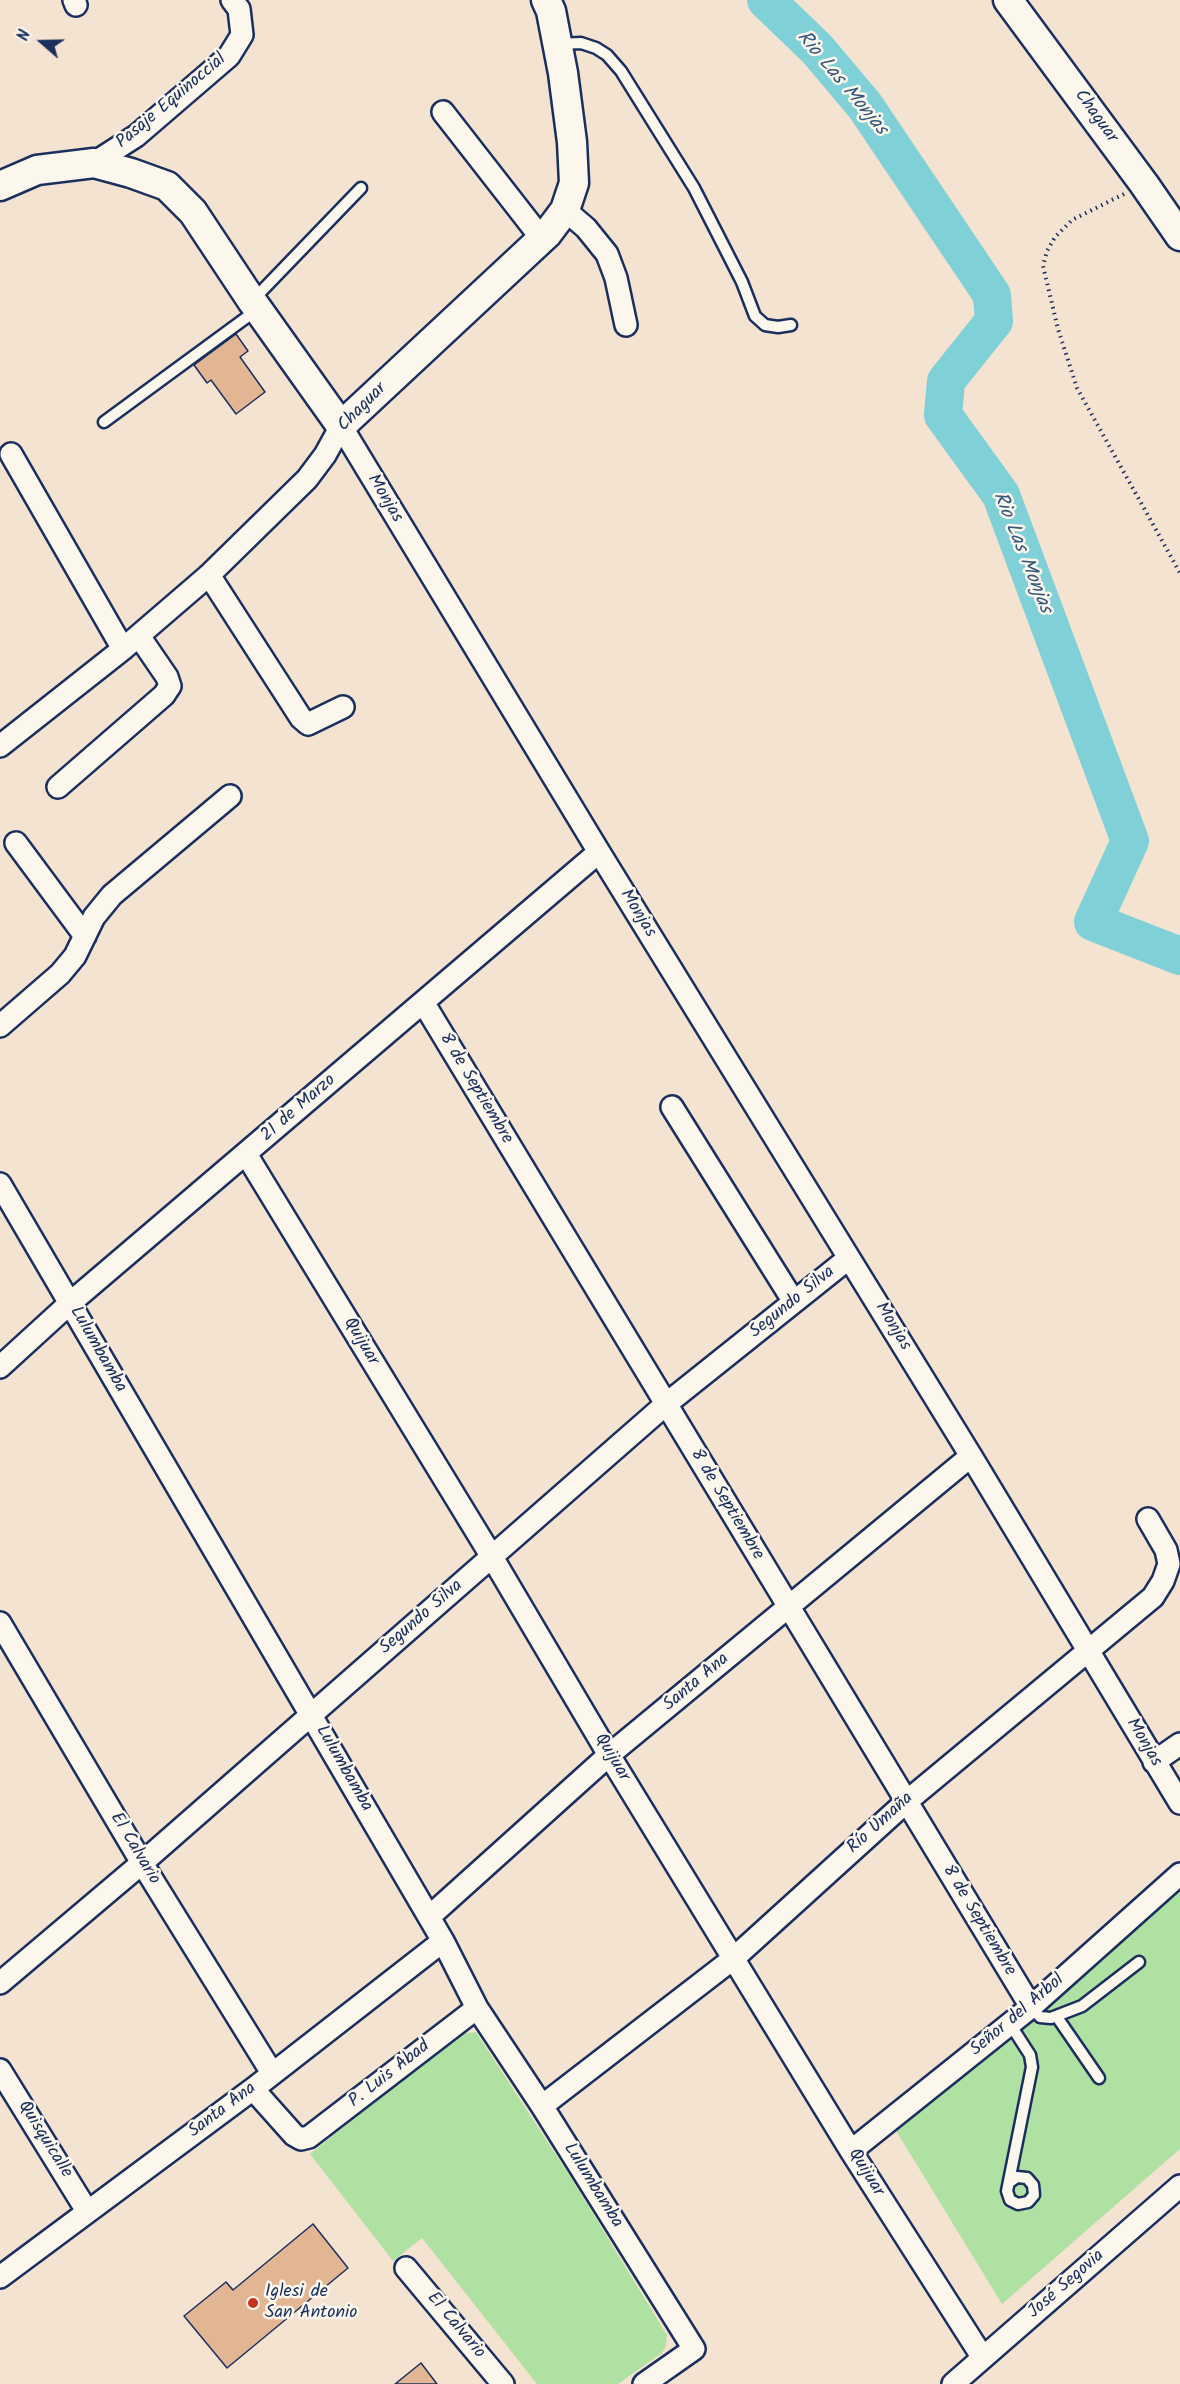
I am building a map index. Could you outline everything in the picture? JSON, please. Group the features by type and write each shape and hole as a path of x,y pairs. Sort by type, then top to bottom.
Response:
{"street":[{"name":"Pasaje Equinoccial","path":"94,163 136,136 229,56 242,35 239,9 232,0"},
{"name":"Chaguar","path":"0,746 131,643 209,575 307,479 325,455 341,426 542,239 565,210 574,183 572,142 558,44 551,11 546,0"},
{"name":"Chaguar","path":"1008,0 1180,236"},
{"path":"443,112 542,239"},
{"name":"Monjas","path":"0,186 37,170 94,163 132,173 167,186 193,212 255,305 341,426 599,852 971,1456 1180,1803"},
{"path":"565,210 586,228 607,254 616,278 626,325"},
{"path":"11,454 131,643 167,676 170,686 164,696 58,787"},
{"path":"209,575 301,718 308,724 343,707"},
{"path":"0,1025 60,974 75,956 94,917 112,895 230,796"},
{"path":"16,843 85,936"},
{"name":"21 de Marzo","path":"0,1367 69,1304 599,852"},
{"name":"8 de Septiembre","path":"423,1002 1031,2007"},
{"path":"672,1107 794,1302"},
{"name":"Quijuar","path":"246,1154 851,2151 984,2358"},
{"name":"Lulumbamba","path":"0,1184 443,1941 477,2008 542,2106 694,2349 644,2384"},
{"name":"Segundo Silva","path":"0,1983 142,1863 665,1405 849,1258"},
{"name":"Santa Ana","path":"429,1917 609,1755 971,1456"},
{"name":"Río Umaña","path":"542,2106 734,1958 906,1802 1153,1597 1163,1581 1169,1564 1166,1550 1148,1518"},
{"name":"El Calvario","path":"0,1623 142,1863 272,2073"},
{"path":"1154,1762 1180,1744"},
{"name":"Señor del Arbol","path":"851,2151 1031,2007 1180,1874"},
{"name":"Santa Ana","path":"0,2277 253,2089 443,1941"},
{"name":"P. Luis Abad","path":"253,2089 294,2135 301,2139 309,2137 477,2008"},
{"name":"Quisquicalle","path":"0,2070 87,2211"},
{"name":"José Segovia","path":"953,2384 1180,2186"},
{"name":"El Calvario","path":"406,2268 503,2384"}],"lane":[{"path":"558,44 581,43 596,48 621,71 694,188 742,282 755,316 765,325 778,327 791,325"},
{"path":"104,422 255,305 361,188"},
{"path":"1031,2007 1040,2017 1057,2017 1092,2000 1139,1962"},
{"path":"1057,2017 1099,2078"},
{"path":"1010,2024 1030,2055 1032,2067 1010,2182"}],"path":[{"path":"1144,184 1072,220 1055,237 1042,266 1077,388 1180,573"}],"green space":[{"path":"1180,1889 1180,2149 1002,2304 895,2129"},
{"path":"476,2032 573,2181 667,2335 666,2346 662,2353 618,2384 537,2384 422,2238 393,2261 310,2154 460,2034"}],"building":[{"path":"236,334 248,351 240,357 265,392 236,414 211,380 207,383 194,365"},
{"name":"Iglesi de San Antonio","path":"313,2224 348,2268 227,2368 184,2316 226,2282 233,2290"},
{"path":"421,2363 437,2384 395,2384"}],"waterway":[{"name":"Rio Las Monjas","path":"766,0 817,49 865,106 992,295 994,321 946,381 943,415 1001,495 1130,841 1093,922 1180,956"}],"place":[{"name":"Iglesi de San Antonio","path":"253,2303"}]}
